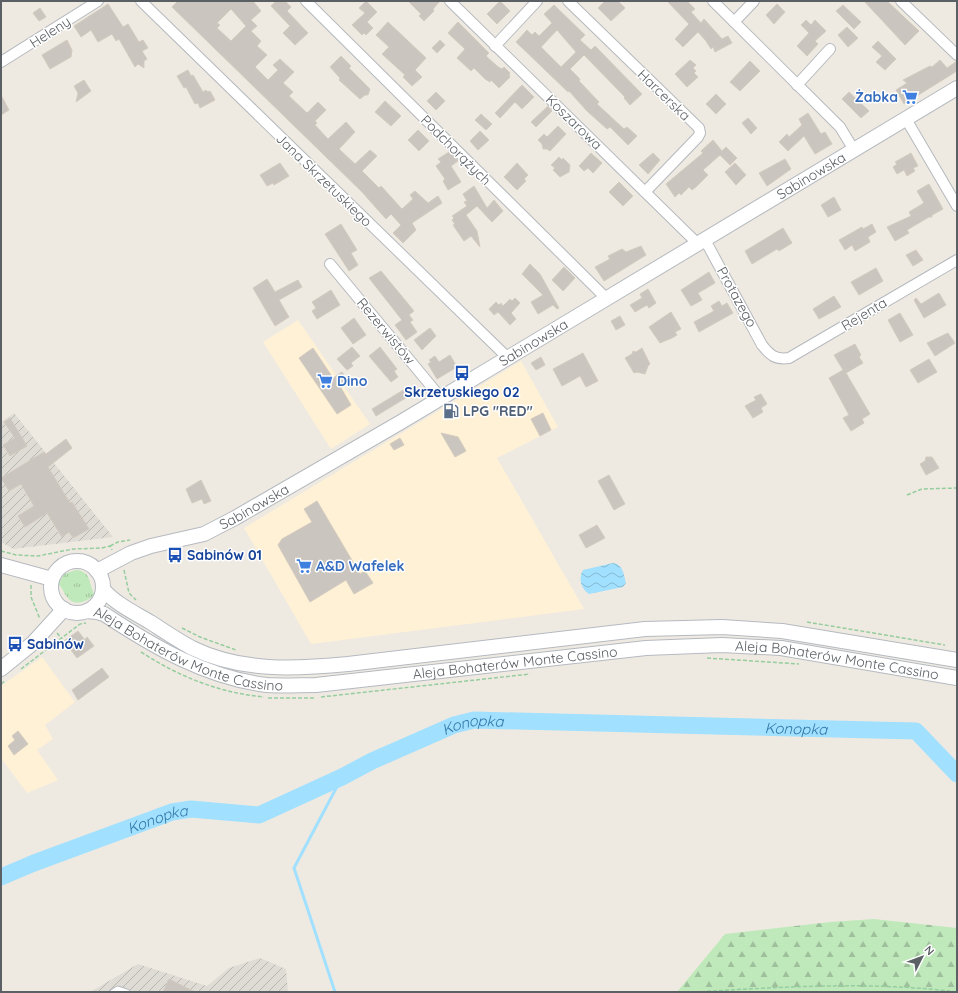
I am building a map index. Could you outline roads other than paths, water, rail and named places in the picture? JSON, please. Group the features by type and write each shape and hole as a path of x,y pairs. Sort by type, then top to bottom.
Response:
{"main road":[{"name":"Sabinowska","path":"97,571 131,553 151,546 204,534 235,518 441,398 957,88"},
{"path":"76,561 84,562 97,571 102,583 102,589 98,602 88,617 64,609 57,603 53,596 51,587 52,579 62,566 76,561"},
{"path":"1,565 52,579"},
{"name":"Aleja Bohaterów Monte Cassino","path":"102,589 106,594 133,612 192,648 239,664 261,667 314,668 637,630 722,627 782,631 957,660"},
{"path":"4,674 64,609"},
{"name":"Aleja Bohaterów Monte Cassino","path":"88,617 97,612 104,614 158,647 197,666 236,679 268,685 316,685 646,648 722,645 781,648 957,678"}],"street":[{"name":"Heleny","path":"1,62 98,1"},
{"name":"Jana Skrzetuskiego","path":"141,1 508,358"},
{"name":"Podchorążych","path":"306,1 607,299"},
{"name":"Koszarowa","path":"450,1 645,192 702,242"},
{"path":"495,46 537,1"},
{"name":"Harcerska","path":"568,1 698,128 700,133 698,137 645,192"},
{"path":"713,1 840,127 854,150"},
{"path":"734,22 754,1"},
{"path":"901,1 957,55"},
{"path":"797,85 830,49"},
{"path":"906,119 957,206"},
{"name":"Protazego","path":"702,242 769,354"},
{"name":"Rejenta","path":"769,354 776,358 789,358 957,260"},
{"name":"Rezerwistów","path":"330,264 441,398"}],"lane":[{"path":"113,992 118,989 127,992"}],"water":[{"path":"613,563 619,565 622,570 626,583 623,587 589,594 586,592 581,583 581,573 583,570"}],"waterway":[{"name":"Konopka","path":"1,877 34,863 172,812 191,809 259,815 342,777 372,761 454,725 474,720 916,731 957,774"},
{"path":"335,992 294,868 342,777"}],"place":[{"name":"Żabka","path":"910,97"},
{"name":"Skrzetuskiego 02","path":"462,373"},
{"name":"Dino","path":"325,381"},
{"name":"LPG \"RED\"","path":"451,411"},
{"name":"Sabinów 01","path":"175,555"},
{"name":"A&D Wafelek","path":"304,566"},
{"name":"Sabinów","path":"15,644"}]}
